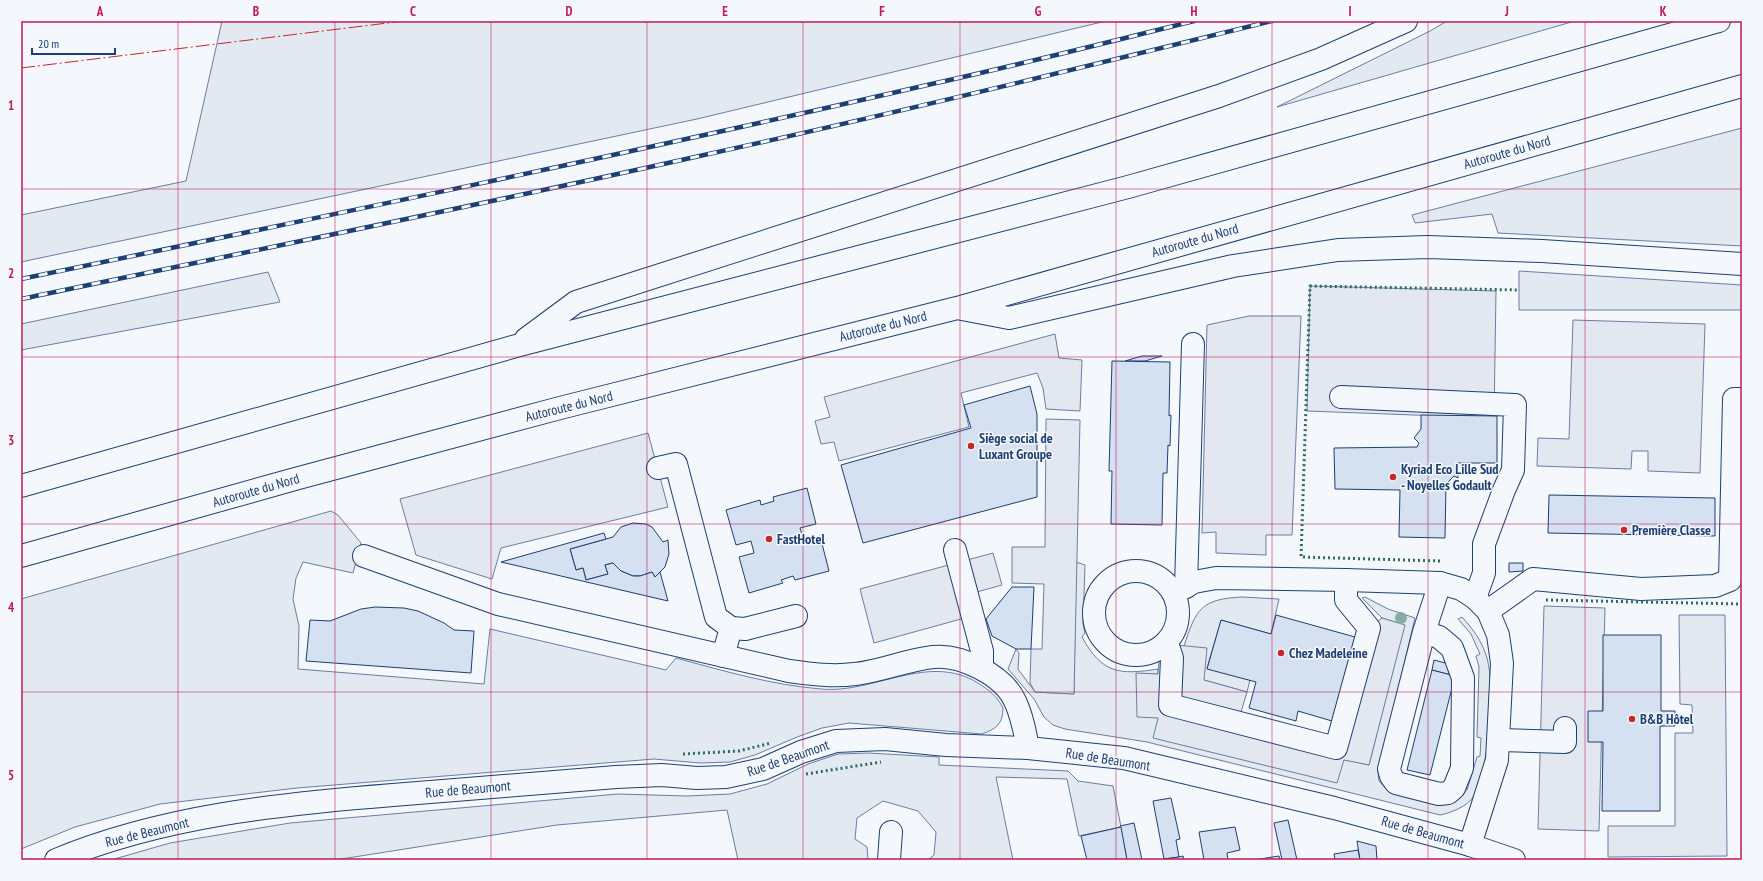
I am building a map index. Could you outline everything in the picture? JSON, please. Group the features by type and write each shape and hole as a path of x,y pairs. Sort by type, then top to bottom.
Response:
{"main road":[{"path":"516,346 576,302 1219,96 1321,60 1406,21"},
{"path":"21,486 516,346 1128,187 1719,21"},
{"name":"Autoroute du Nord","path":"21,556 340,467 567,406 957,308 1742,86"},
{"path":"957,308 1009,318 1233,266 1338,250 1428,247 1550,252 1742,264"},
{"path":"1180,590 1153,574 1139,571 1124,572 1112,578 1101,588 1095,601 1093,615 1096,629 1103,642 1114,651 1128,655 1143,656 1156,651 1167,643 1174,632 1178,619 1178,606 1180,590 1193,344"},
{"path":"1341,397 1515,405 1513,470 1484,544 1484,573 1481,605"},
{"path":"1481,605 1534,579 1642,589 1715,586 1730,580 1734,398 1742,399"},
{"path":"658,468 676,464 716,617 731,628 745,629 796,616"},
{"path":"955,550 982,651 982,669"},
{"path":"364,556 498,604 789,671 830,676 856,674 902,662 935,657 962,661 982,669 1002,683 1014,699 1022,717 1028,748"},
{"path":"1180,590 1194,582 1216,578 1440,583 1461,589 1481,605 1498,635 1502,663 1500,740 1497,760 1470,845"},
{"path":"1167,643 1172,658 1170,705 1336,748 1369,628 1346,600 1346,580"},
{"path":"1424,632 1439,638 1452,648 1463,678 1462,768 1454,788 1448,793 1439,794 1396,783 1391,776 1389,769 1424,632 1440,583"},
{"path":"723,656 731,628"},
{"path":"1500,740 1565,742 1565,728"},
{"name":"Rue de Beaumont","path":"56,860 85,848 166,825 295,803 616,777 662,775 696,778 726,777 763,769 801,752 836,741 885,739 1028,748 1124,758 1334,808 1470,845 1514,860"},
{"path":"889,860 891,832"}],"shaded area":[{"path":"222,21 1106,21 697,119 21,262 21,215 186,181"},
{"path":"1447,21 1575,21 1277,107 1430,31"},
{"path":"1742,128 1742,246 1498,233 1492,214 1415,223 1412,215"},
{"path":"1519,271 1742,285 1742,310 1519,310"},
{"path":"268,272 280,302 21,350 21,324"},
{"path":"1310,286 1496,291 1494,418 1307,411"},
{"path":"1249,316 1301,316 1292,535 1266,535 1266,555 1216,553 1216,532 1202,533 1207,325"},
{"path":"1573,320 1705,324 1700,473 1648,471 1648,451 1632,451 1631,469 1537,466 1538,438 1569,439"},
{"path":"1055,334 1059,358 1082,360 1080,411 1046,409 1043,388 1037,373 961,393 969,427 839,461 834,442 821,444 815,421 830,417 824,397"},
{"path":"1046,419 1080,420 1074,694 1035,692 1030,683 1031,649 1042,649 1044,584 1012,583 1012,547 1045,547"},
{"path":"648,433 668,507 501,548 492,579 416,555 400,499"},
{"path":"331,511 338,515 361,543 353,573 303,562 296,578 293,599 299,626 298,669 484,684 490,629 666,670 676,658 766,681 821,689 841,689 861,686 920,673 940,672 959,675 978,683 995,697 1003,708 1002,718 995,728 982,734 849,723 822,728 755,755 730,762 700,763 654,759 297,788 160,804 75,827 21,849 21,599"},
{"path":"993,553 1002,585 966,595 972,616 874,643 860,589"},
{"path":"1076,562 1085,565 1083,624 1085,633 1082,637 1089,649 1097,658 1105,665 1113,669 1133,672 1158,669 1158,674 1136,674 1158,718 1369,765 1404,625 1382,618 1362,598 1365,597 1388,609 1415,618 1378,773 1379,781 1388,791 1439,805 1467,790 1477,757 1480,756 1481,738 1477,737 1479,667 1476,656 1480,654 1471,634 1458,619 1462,617 1470,626 1483,646 1490,672 1490,728 1484,766 1474,796 1468,803 1449,813 1440,815 1147,742 1065,729 1053,725 1044,717 1034,699 1008,669 1016,649 1019,653 1018,669 1035,692 1074,694"},
{"path":"1242,597 1279,599 1271,634 1221,620 1207,668 1250,680 1247,692 1204,680 1184,646 1192,623 1202,608 1217,600"},
{"path":"1544,606 1605,608 1599,831 1538,829"},
{"path":"1679,615 1725,615 1727,856 1608,857 1608,826 1675,826 1675,733 1693,733 1692,705 1680,704"},
{"path":"1382,618 1405,625 1369,765 1344,760 1337,783 1153,738 1158,718 1137,717 1136,673 1158,674 1159,661 1168,655 1176,645 1207,648 1204,680 1247,692 1238,722 1336,748 1369,628"},
{"path":"868,753 939,757 939,765 1068,771 1078,781 1113,786 1121,827 1079,836 1067,779 996,777 1013,860 928,860 934,855 936,832 918,811 883,801 857,818 855,839 867,847 868,860 738,860 727,810 557,825 335,860 111,860 170,843 290,823 618,794 687,796 730,794 767,784 808,764 838,754"}],"building":[{"path":"1142,356 1162,356 1145,361 1125,361"},
{"path":"1112,361 1170,362 1170,446 1168,445 1167,473 1163,473 1162,525 1111,524 1112,471 1109,471"},
{"name":"Siège social de Luxant Groupe","path":"1030,386 1037,414 1037,497 863,543 841,465 971,428 964,405"},
{"name":"Kyriad Eco Lille Sud - Noyelles Godault","path":"1421,415 1497,416 1497,463 1457,463 1458,478 1454,476 1446,484 1445,538 1399,537 1400,490 1335,489 1334,448 1417,447 1419,443 1414,438 1421,429"},
{"name":"FastHotel","path":"807,488 816,524 800,528 804,541 820,536 829,571 795,580 793,576 781,580 783,583 749,593 739,557 754,553 751,541 736,545 726,510 760,500 761,505 774,501 773,497"},
{"path":"1549,495 1715,498 1715,536 1548,533"},
{"path":"633,523 646,524 652,527 663,542 668,540 669,554 665,567 655,577 652,572 640,576 633,576 621,571 613,563 605,565 608,574 586,580 583,568 576,570 570,549 613,537 621,527"},
{"path":"604,533 606,539 570,549 576,570 583,568 586,580 608,574 605,565 613,563 621,571 633,576 640,576 652,572 655,577 660,572 668,601 501,562"},
{"path":"1509,563 1523,563 1523,571 1509,572"},
{"path":"1012,587 1034,587 1031,649 1016,649 992,636 986,619"},
{"path":"375,607 404,608 418,611 444,623 454,630 474,631 471,673 306,661 310,620 330,621 361,609"},
{"name":"Chez Madeleine","path":"1276,615 1355,637 1332,721 1298,711 1296,721 1249,708 1256,682 1207,669 1221,620 1271,634"},
{"name":"B&B Hôtel","path":"1603,635 1661,635 1661,711 1675,711 1675,726 1660,726 1660,811 1602,811 1603,742 1588,742 1588,711 1603,711"},
{"path":"1434,660 1453,665 1451,675 1432,670"},
{"path":"1432,670 1455,676 1430,775 1407,770"},
{"path":"1171,798 1180,839 1176,840 1179,857 1164,859 1153,801"},
{"path":"1288,820 1297,860 1282,860 1274,823"},
{"path":"1134,823 1142,860 1127,860 1120,826"},
{"path":"1121,827 1127,860 1087,860 1081,836"},
{"path":"1235,827 1240,850 1227,853 1228,860 1204,860 1199,832"},
{"path":"1357,841 1376,846 1377,860 1360,860"},
{"path":"1358,850 1360,860 1335,860 1334,854"},
{"path":"1183,856 1184,860 1164,859 1179,857"},
{"path":"1279,856 1280,860 1254,860"}],"railway":[{"path":"21,279 365,208 822,109 1001,68 1194,21"},
{"path":"21,299 611,176 840,125 1272,21"}],"hedge":[{"path":"1440,561 1301,557 1310,286 1519,290"},
{"path":"1546,600 1742,604"},
{"path":"683,754 739,751 771,743"},
{"path":"806,774 881,762"}],"power":[{"path":"21,68 404,21"}],"place":[{"name":"Siège social de Luxant Groupe","path":"971,446"},
{"name":"Kyriad Eco Lille Sud - Noyelles Godault","path":"1393,477"},
{"name":"Première Classe","path":"1624,530"},
{"name":"FastHotel","path":"769,539"},
{"name":"Chez Madeleine","path":"1281,653"},
{"name":"B&B Hôtel","path":"1632,719"}]}
